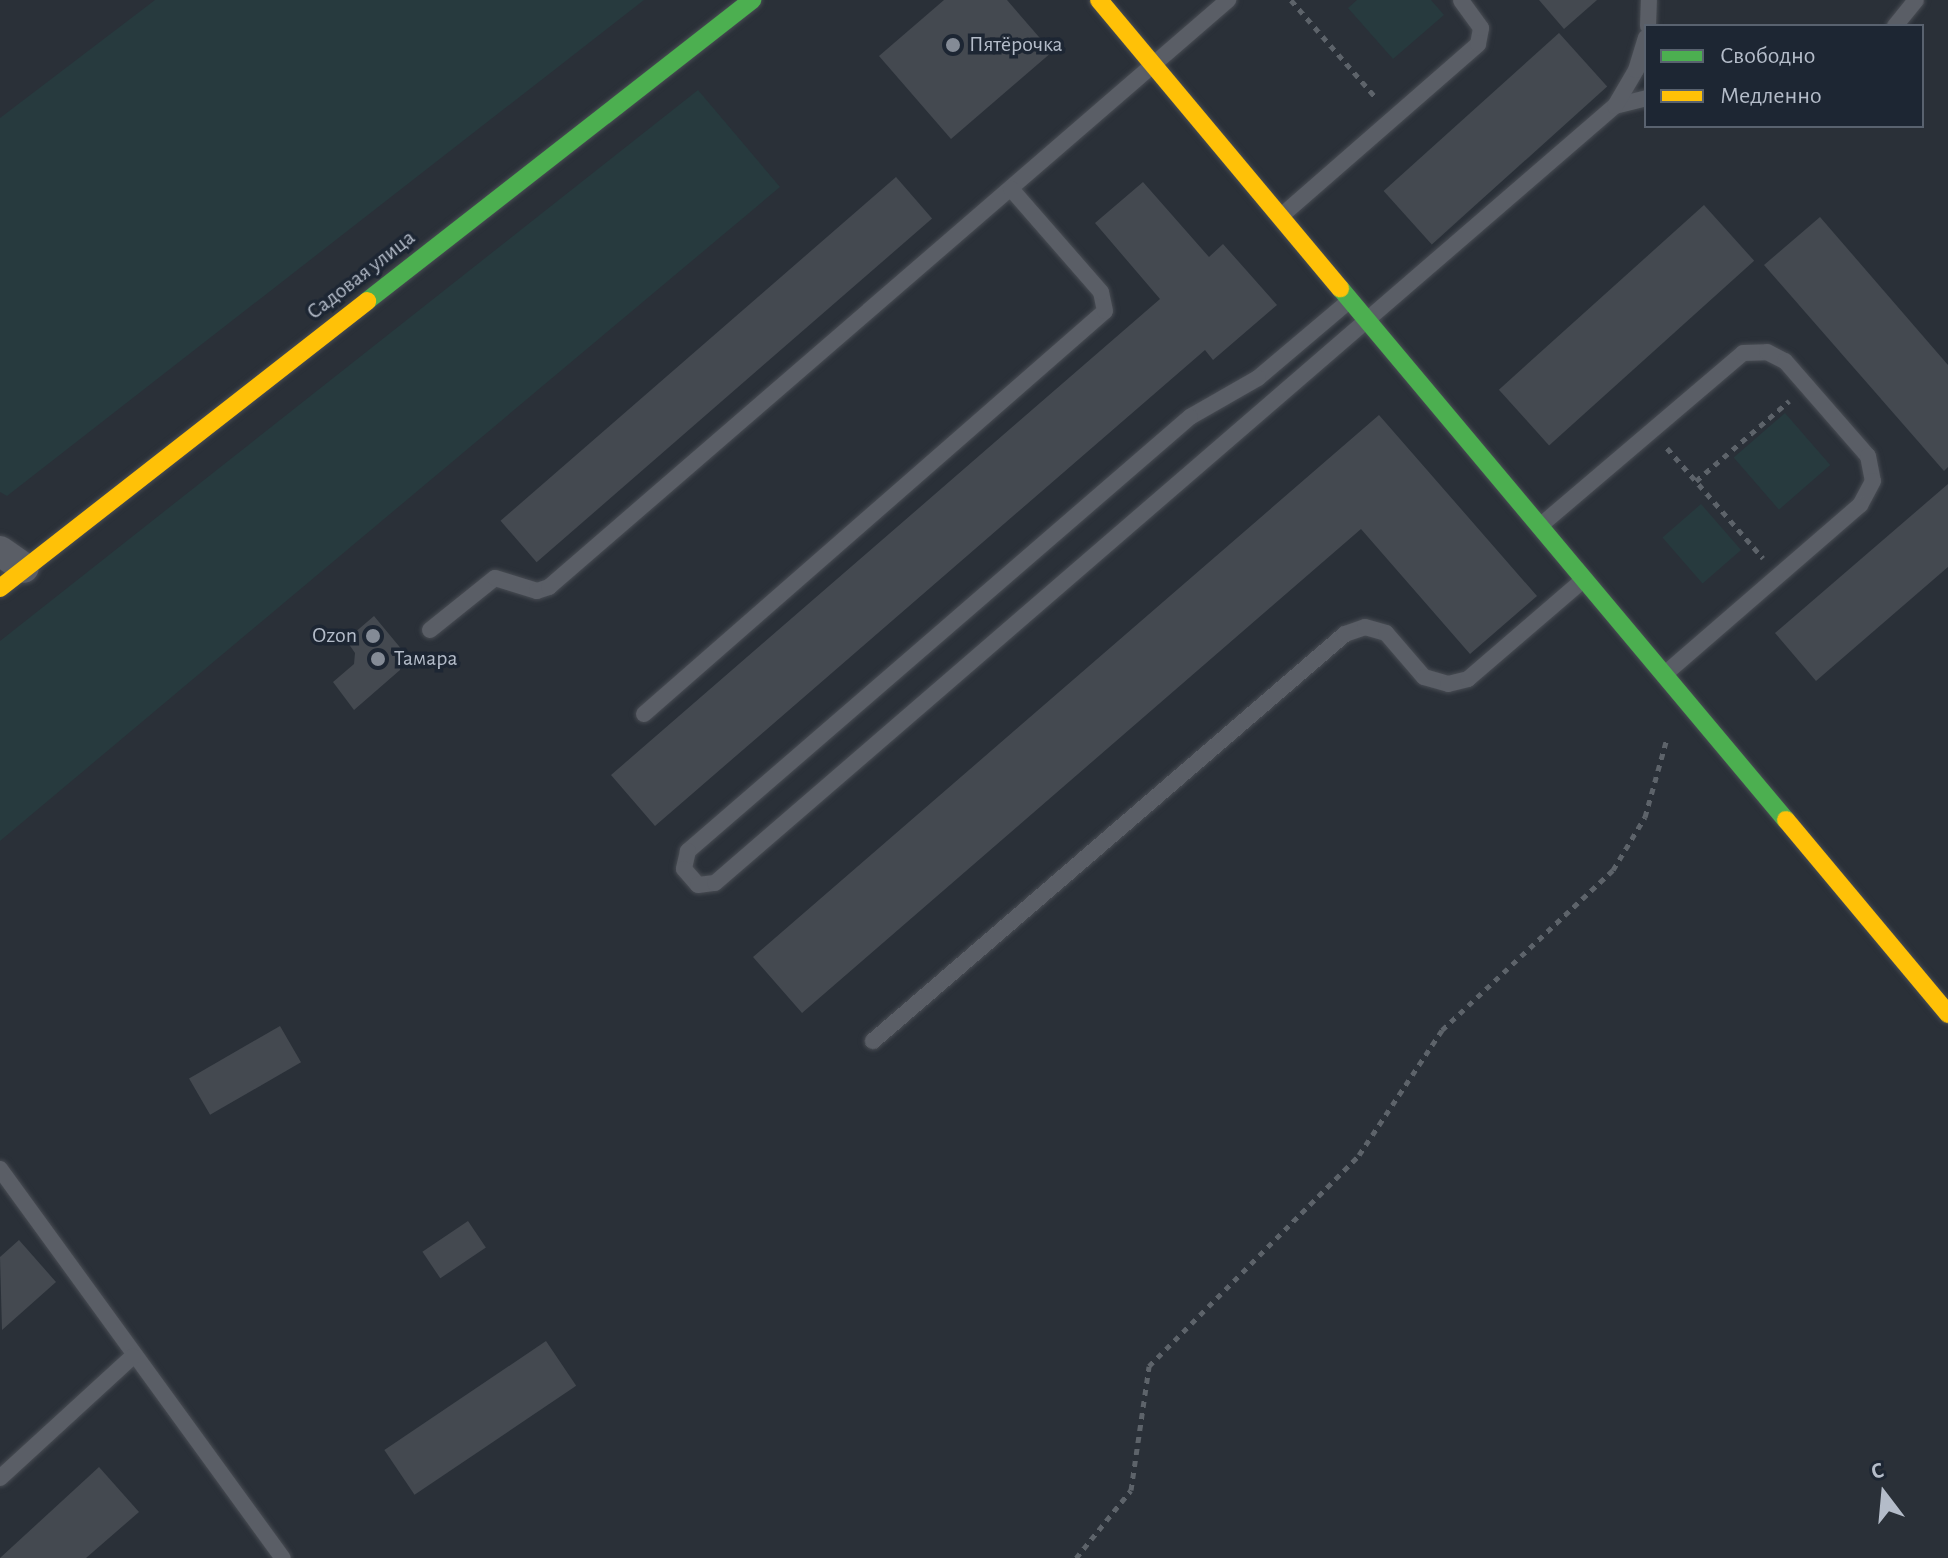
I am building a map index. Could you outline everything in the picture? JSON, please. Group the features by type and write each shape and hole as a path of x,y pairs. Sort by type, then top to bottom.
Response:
{"street":[{"name":"Садовая улица","path":"0,588 12,560 752,0"},
{"path":"1099,0 1948,1014"}],"lane":[{"path":"430,630 495,578 537,591 549,587 1228,0"},
{"path":"1279,218 1478,44 1481,28 1461,0"},
{"path":"1648,24 1649,0"},
{"path":"1897,24 1916,0"},
{"path":"1349,301 1258,378 1190,417 688,851 684,869 698,885 715,883 1615,106 1644,42"},
{"path":"1615,106 1644,99"},
{"path":"644,714 1105,311 1101,292 1011,189"},
{"path":"1539,526 1743,353 1775,355 1807,385 1868,456 1873,481 1860,505 1778,575 1671,680"},
{"path":"873,1041 1345,634 1365,627 1386,633 1424,677 1448,684 1468,679 1584,579"},
{"path":"0,1169 133,1356 283,1558"},
{"path":"0,1478 133,1356"}],"path":[{"path":"1291,0 1394,118"},
{"path":"1696,481 1807,385"},
{"path":"1651,429 1778,575"},
{"path":"1076,1558 1131,1490 1149,1366 1359,1155 1442,1030 1613,870 1645,817 1658,782 1671,680"}],"green space":[{"path":"155,0 644,0 7,496 0,492 0,118"},
{"path":"1357,0 1431,0 1444,15 1393,59 1348,8"},
{"path":"698,90 780,187 0,841 0,641"},
{"path":"1785,413 1830,465 1779,510 1734,458"},
{"path":"1701,504 1741,550 1703,583 1663,537"}],"building":[{"path":"944,0 1007,0 1052,52 951,139 879,56"},
{"path":"1539,0 1597,0 1564,29"},
{"path":"1559,33 1607,87 1432,244 1384,191"},
{"path":"896,177 932,219 537,562 501,521"},
{"path":"1143,182 1209,257 1223,244 1277,305 1213,360 1205,350 655,826 611,775 1160,299 1095,223"},
{"path":"1704,205 1754,261 1549,445 1499,390"},
{"path":"1820,217 1948,365 1948,467 1944,471 1764,265"},
{"path":"1379,415 1537,596 1470,654 1361,529 802,1013 753,957"},
{"path":"1948,484 1948,567 1816,681 1775,633"},
{"name":"Тамара","path":"374,616 403,651 400,670 354,710 333,682 354,664 355,653 346,640"},
{"path":"280,1026 301,1062 210,1115 189,1078"},
{"path":"468,1221 486,1248 440,1278 422,1252"},
{"path":"19,1240 56,1282 2,1330 0,1257"},
{"path":"546,1341 576,1386 415,1495 384,1450"},
{"path":"99,1467 139,1512 86,1558 0,1558"}],"traffic: fast":[{"path":"367,301 752,0"},
{"path":"1340,288 1786,820"}],"traffic: slow":[{"path":"1099,0 1340,288"},
{"path":"0,588 367,301"},
{"path":"1786,820 1948,1014"}],"place":[{"name":"Пятёрочка","path":"953,45"},
{"name":"Ozon","path":"373,636"},
{"name":"Тамара","path":"378,659"}]}
